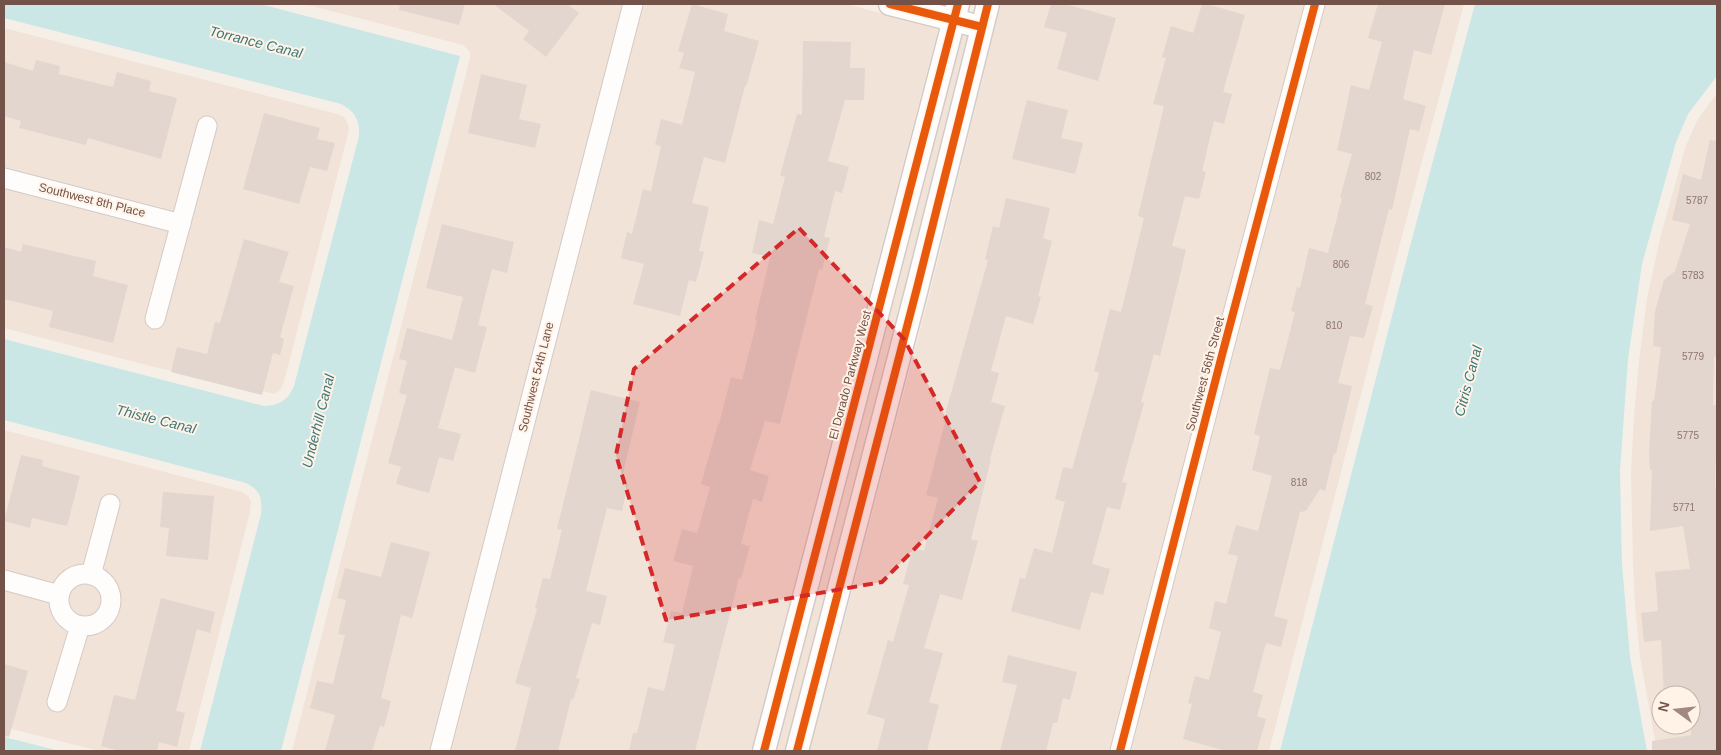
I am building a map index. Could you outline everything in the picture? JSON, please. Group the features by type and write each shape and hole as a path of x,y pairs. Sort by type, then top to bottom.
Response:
{"street":[{"name":"Southwest 54th Lane","path":"440,751 633,4"},
{"path":"890,4 956,12 982,27"},
{"path":"797,751 917,288 988,4"},
{"name":"Southwest 56th Street","path":"1120,751 1315,4"},
{"name":"El Dorado Parkway West","path":"764,751 956,12"},
{"path":"155,319 207,126"},
{"name":"Southwest 8th Place","path":"4,178 181,224"},
{"path":"91,575 110,504"},
{"path":"91,575 105,585 111,602 104,618 89,626 80,626 65,618 61,611 59,595 68,581 75,576 91,575"},
{"path":"4,580 59,595"},
{"path":"57,702 80,626"}],"highlighted area":[{"path":"799,228 904,339 980,482 882,582 666,620 616,455 634,369"}],"shaded area":[{"path":"304,4 847,4 938,29 751,751 292,751 470,58 470,52 463,45"},
{"path":"1001,4 1464,4 1399,247 1269,751 810,751 930,292"},
{"path":"4,28 344,117 349,126 348,134 284,382 280,390 275,394 150,366 4,328"},
{"path":"963,35 967,36 905,285 784,751 777,751"},
{"path":"1717,93 1717,751 1657,751 1654,735 1701,735 1701,685 1651,685 1651,718 1640,657 1635,606 1631,472 1639,361 1647,298 1661,235 1686,145 1698,119"},
{"path":"4,430 242,492 249,497 251,502 250,512 189,751 99,751 4,727"}],"water":[{"path":"4,4 260,4 460,56 281,751 200,751 261,514 261,499 258,492 246,483 4,420 4,339 264,406 283,401 294,386 359,136 359,125 353,113 341,104 4,18"},
{"name":"Citris Canal","path":"1475,4 1717,4 1717,76 1688,114 1676,142 1642,264 1628,359 1620,471 1622,564 1630,657 1647,751 1280,751 1409,250"},
{"path":"4,737 60,751 4,751"}],"building":[{"path":"400,4 465,4 459,25 399,10"},
{"path":"493,4 567,4 579,13 546,57 523,39 529,31"},
{"path":"692,4 728,14 724,31 759,41 725,163 704,157 692,203 709,207 699,251 704,252 696,282 689,280 680,316 633,304 644,264 621,258 627,232 632,234 643,189 651,191 661,146 655,145 661,119 682,125 695,72 679,68 684,53 678,51"},
{"path":"1051,4 1065,4 1116,18 1098,81 1057,69 1067,33 1044,27"},
{"path":"1202,4 1245,15 1223,92 1232,94 1224,124 1214,121 1202,171 1206,172 1199,199 1185,196 1172,246 1186,250 1160,356 1154,354 1141,402 1144,403 1122,482 1127,483 1120,510 1107,507 1092,564 1110,569 1103,595 1091,592 1080,630 1011,611 1020,578 1025,579 1034,548 1052,553 1065,502 1055,499 1063,467 1072,469 1099,373 1094,371 1110,309 1121,312 1144,218 1138,216 1164,106 1153,104 1166,58 1162,57 1171,26 1193,33"},
{"path":"1378,4 1445,4 1431,55 1414,50 1403,99 1426,106 1419,131 1410,129 1392,210 1389,209 1365,304 1373,306 1364,338 1350,336 1338,383 1352,386 1325,491 1320,489 1306,511 1300,512 1274,616 1288,620 1281,647 1266,643 1253,692 1263,695 1257,716 1266,719 1257,751 1226,751 1183,739 1192,704 1188,703 1195,676 1209,680 1221,632 1209,628 1215,601 1226,604 1238,556 1228,554 1236,525 1258,531 1272,476 1252,470 1260,436 1254,434 1270,368 1280,370 1295,312 1291,311 1297,287 1300,288 1309,248 1328,253 1342,198 1340,197 1352,154 1337,150 1351,85 1369,90 1382,42 1368,38"},
{"path":"803,41 851,42 850,68 865,68 864,100 845,100 828,161 849,167 842,193 835,191 824,237 830,238 822,270 819,269 780,424 765,421 750,470 769,476 762,502 753,499 741,544 750,546 741,579 739,578 695,751 629,751 633,733 637,733 648,687 664,691 675,645 663,642 671,611 682,613 693,566 673,561 682,529 697,533 710,487 701,484 731,377 742,380 757,321 755,320 770,257 752,253 759,220 773,224 785,177 780,175 797,114 802,115"},
{"path":"36,60 60,66 59,74 113,87 117,72 151,81 149,91 177,98 161,159 88,138 86,145 19,128 21,121 4,116 4,62 33,71"},
{"path":"481,74 527,85 519,119 541,124 535,148 468,133"},
{"path":"1027,100 1068,110 1061,138 1083,143 1075,174 1012,159"},
{"path":"264,113 320,128 317,139 335,143 327,171 310,167 299,204 243,189"},
{"path":"1710,140 1717,141 1717,356 1714,357 1713,405 1717,405 1715,487 1717,487 1717,751 1652,751 1652,741 1701,735 1701,685 1663,685 1661,640 1644,642 1641,613 1658,611 1655,572 1690,569 1683,526 1650,531 1652,470 1650,470 1649,453 1652,401 1654,401 1661,347 1653,346 1655,311 1664,280 1675,271 1690,224 1672,220 1683,174 1701,180"},
{"path":"1006,198 1050,208 1043,238 1052,241 1038,296 1041,297 1033,324 1006,316 991,371 999,373 991,402 1005,406 971,539 978,541 962,600 940,594 924,648 943,653 929,702 939,705 927,751 877,751 885,719 867,714 888,640 893,642 909,585 903,584 913,548 924,551 938,498 926,495 945,422 943,422 988,260 985,259 993,226 999,228"},
{"path":"442,224 514,242 507,273 492,269 478,325 487,327 475,373 455,367 438,428 461,434 453,461 439,457 429,493 396,484 401,467 388,463 407,395 399,393 407,361 399,359 407,328 452,340 463,297 426,288"},
{"path":"244,239 289,252 279,282 294,286 280,337 284,339 280,355 273,353 262,395 171,372 177,347 207,354 215,322 220,323"},
{"path":"23,244 96,261 93,276 128,285 113,343 49,327 53,311 4,299 4,247 21,252"},
{"path":"591,390 640,402 621,482 628,484 622,511 607,508 586,591 607,596 600,625 592,623 576,678 580,679 573,700 571,699 558,751 515,751 531,688 515,683 537,609 535,608 543,578 550,579 562,530 557,529"},
{"path":"21,455 43,460 42,466 80,476 67,526 32,518 30,528 4,521"},
{"path":"163,492 214,496 208,560 166,556 169,528 160,527"},
{"path":"391,542 430,552 412,618 401,615 381,698 391,701 384,727 380,726 372,751 325,751 335,715 310,708 317,681 333,684 345,635 338,634 346,600 337,598 345,568 381,577"},
{"path":"161,598 215,612 210,633 197,629 176,711 185,713 177,747 159,742 157,751 120,751 101,746 114,695 135,700"},
{"path":"1008,655 1077,672 1070,700 1063,698 1057,723 1053,723 1046,751 1000,751 1017,685 1002,682"},
{"path":"4,664 28,671 9,737 4,736"}],"cycle path":[{"path":"890,4 982,27"},
{"path":"764,751 958,4"},
{"path":"797,751 917,288 988,4"},
{"path":"1120,751 1315,4"}],"water label":[{"name":"Torrance Canal","path":"256,42"},
{"name":"Thistle Canal","path":"156,419"},
{"name":"Underhill Canal","path":"318,421"}]}
